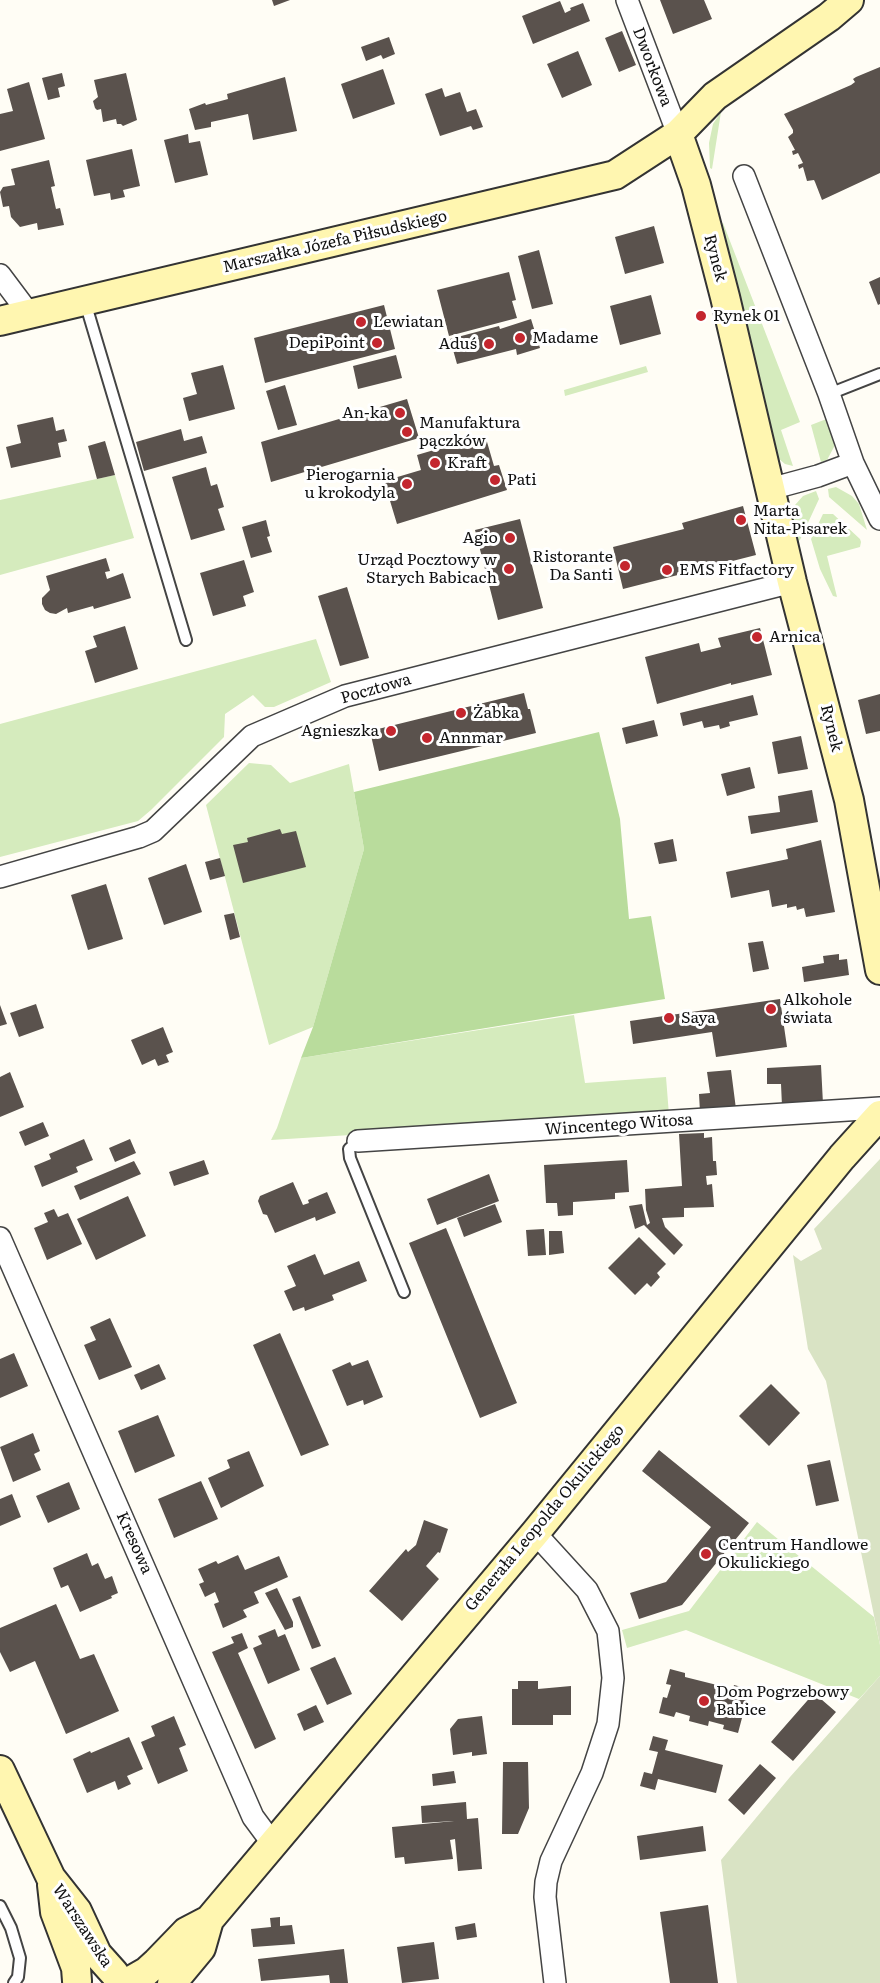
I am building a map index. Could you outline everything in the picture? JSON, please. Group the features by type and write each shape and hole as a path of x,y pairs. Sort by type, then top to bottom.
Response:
{"street":[{"name":"Dworkowa","path":"627,0 678,134"},
{"name":"Marszałka Józefa Piłsudskiego","path":"30,315 615,175 678,134 715,96 830,17 849,0"},
{"name":"Rynek","path":"678,134 696,186 722,285 792,582 849,800 880,970"},
{"path":"744,176 829,394 853,463 880,519"},
{"path":"0,275 30,315 0,321"},
{"path":"770,489 818,476 853,463"},
{"name":"Pocztowa","path":"0,877 140,837 153,831 252,736 345,696 792,582"},
{"name":"Wincentego Witosa","path":"358,1141 880,1108"},
{"name":"Generała Leopolda Okulickiego","path":"128,1979 146,1972 186,1932 209,1920 534,1533 842,1157 880,1115"},
{"name":"Kresowa","path":"0,1238 253,1817 273,1844"},
{"path":"534,1533 586,1590 608,1631 613,1678 608,1724 592,1773 555,1850 546,1882 545,1897 555,1983"},
{"name":"Warszawska","path":"0,1770 51,1878 77,1911 97,1954 128,1979"},
{"name":"Warszawska","path":"51,1878 55,1912 76,1968 76,1982"},
{"name":"Generała Leopolda Okulickiego","path":"172,1983 201,1948 209,1920"},
{"path":"76,1982 95,1974 128,1979"}],"lane":[{"path":"85,302 186,640"},
{"path":"829,394 880,374"},
{"path":"358,1141 349,1149 350,1158 404,1292"},
{"path":"0,1906 11,1928 20,1958 18,1977 14,1983"}],"green space":[{"path":"721,112 712,169 710,168 709,143 713,124"},
{"path":"723,223 800,422 781,430 793,466 785,464 778,458 773,448 721,224"},
{"path":"646,366 648,372 565,396 564,390"},
{"path":"829,418 835,436 834,447 827,460 821,462 811,425"},
{"path":"115,475 134,538 0,575 0,500"},
{"path":"836,487 852,496 859,504 867,530 829,497 828,489"},
{"path":"816,491 819,499 800,540 796,542 791,515 795,505 803,496"},
{"path":"823,514 833,514 861,542 860,547 827,556 837,597 833,596 820,569 811,539"},
{"path":"316,639 331,682 274,707 265,707 253,695 225,714 224,737 138,821 0,857 0,724"},
{"path":"599,732 620,819 629,919 651,916 665,999 301,1058 313,1027 364,849 354,792"},
{"path":"249,763 271,765 290,783 349,764 364,849 313,1027 269,1045 206,805"},
{"path":"574,1015 585,1083 666,1077 669,1115 271,1140 301,1058"},
{"path":"880,1159 880,1645 826,1381 808,1349 793,1255 801,1261 822,1249 814,1229"},
{"path":"757,1522 874,1617 880,1645 880,1676 859,1699 686,1630 627,1648 622,1630 689,1611"},
{"path":"880,1676 880,1983 737,1983 721,1860 790,1777"}],"building":[{"path":"272,0 290,0 274,6"},
{"path":"660,0 704,0 712,19 673,34"},
{"path":"560,1 565,13 571,10 570,8 583,3 590,21 533,44 522,16"},
{"path":"622,31 636,65 619,72 605,38"},
{"path":"389,37 395,54 383,59 381,55 366,61 361,47"},
{"path":"578,51 592,85 562,98 547,64"},
{"path":"880,67 880,173 822,200 814,180 807,181 803,167 799,169 798,165 803,163 798,153 793,155 792,151 795,150 788,137 793,130 784,114 851,85 855,82 853,79 856,77"},
{"path":"383,69 395,104 353,119 341,84"},
{"path":"62,73 65,86 58,88 60,97 48,100 42,78"},
{"path":"126,73 137,120 123,126 117,124 116,119 103,122 101,109 95,108 93,101 98,97 94,80"},
{"path":"285,77 297,131 253,140 248,114 211,122 211,127 195,130 189,109 205,103 206,105 228,99 227,94"},
{"path":"29,82 45,139 0,151 0,114 13,111 7,89"},
{"path":"442,88 445,97 460,92 467,112 476,109 483,127 473,130 471,126 440,136 425,94"},
{"path":"188,134 189,143 200,141 208,175 175,183 164,140"},
{"path":"132,149 140,186 123,190 125,197 111,200 110,193 94,196 86,160"},
{"path":"49,160 55,186 51,187 56,209 60,208 64,225 38,230 37,223 20,227 11,217 9,206 3,207 0,192 3,187 15,185 11,169"},
{"path":"654,226 664,263 625,274 615,237"},
{"path":"539,250 553,304 532,309 518,256"},
{"path":"509,272 516,300 512,301 517,318 449,336 437,290"},
{"path":"880,277 880,304 878,305 869,282"},
{"path":"651,295 661,334 620,345 610,306"},
{"path":"384,305 395,349 265,383 254,338"},
{"path":"531,319 540,348 517,355 516,349 457,364 450,339 499,326 500,329"},
{"path":"396,355 402,378 358,389 353,366"},
{"path":"223,365 235,409 189,421 183,398 197,394 191,373"},
{"path":"285,385 297,425 278,430 266,391"},
{"path":"407,399 419,438 271,482 261,442"},
{"path":"53,417 56,431 64,429 67,441 58,443 61,457 11,468 6,447 21,443 17,425"},
{"path":"181,429 184,441 202,436 207,453 144,471 136,442"},
{"path":"485,435 494,466 499,465 507,490 397,524 384,481 421,470 417,455"},
{"path":"105,441 115,475 97,479 88,446"},
{"path":"206,467 211,486 217,484 224,507 218,509 225,530 191,540 172,477"},
{"path":"743,506 756,555 623,589 613,547 684,529 682,523"},
{"name":"Urząd Pocztowy w Starych Babicach","path":"520,519 543,608 498,620 475,530"},
{"path":"266,520 270,536 267,537 272,552 251,558 242,527"},
{"path":"106,558 110,571 105,572 107,579 123,573 131,598 94,609 93,606 68,613 67,608 56,614 45,610 42,598 50,590 46,576"},
{"path":"244,560 254,592 243,596 246,606 213,616 200,573"},
{"path":"347,587 369,658 340,666 318,596"},
{"path":"125,626 138,669 95,683 85,651 97,647 93,636"},
{"path":"760,628 772,675 731,685 731,683 657,704 645,657 699,643 701,652 721,647 718,638"},
{"path":"524,693 536,733 379,771 370,731"},
{"path":"880,694 880,731 866,734 858,700"},
{"path":"753,695 758,715 729,722 730,726 720,729 719,725 704,728 702,721 683,726 680,713"},
{"path":"654,720 658,736 626,744 622,728"},
{"path":"801,736 808,769 778,774 772,742"},
{"path":"750,767 755,788 727,796 721,774"},
{"path":"812,790 818,822 751,834 748,816 780,812 778,796"},
{"path":"280,829 282,834 296,831 306,867 243,883 233,845 248,842 247,838"},
{"path":"673,839 677,861 659,864 654,843"},
{"path":"821,840 835,912 806,917 804,908 797,910 796,906 787,908 787,904 772,907 769,890 731,898 726,872 788,859 786,849"},
{"path":"220,858 225,876 210,880 205,862"},
{"path":"186,864 202,912 164,925 148,878"},
{"path":"106,884 123,939 88,950 71,895"},
{"path":"234,913 240,937 230,940 224,915"},
{"path":"763,941 769,969 753,972 748,943"},
{"path":"839,954 839,960 847,959 849,975 804,982 802,967 824,963 823,956"},
{"path":"780,999 787,1047 716,1057 712,1032 633,1044 630,1021"},
{"path":"36,1004 44,1028 19,1037 10,1013"},
{"path":"0,1005 7,1024 0,1026"},
{"path":"163,1027 173,1052 166,1055 169,1062 158,1066 155,1059 142,1065 131,1040"},
{"path":"821,1065 823,1104 782,1106 781,1084 767,1084 767,1068"},
{"path":"731,1070 736,1109 700,1112 699,1094 710,1093 707,1072"},
{"path":"10,1072 24,1107 0,1117 0,1077"},
{"path":"43,1122 49,1136 25,1146 19,1132"},
{"path":"704,1133 704,1138 712,1137 713,1161 716,1161 717,1175 706,1176 707,1185 712,1184 714,1207 684,1208 684,1217 662,1218 665,1227 683,1245 674,1255 644,1225 635,1229 629,1206 642,1204 647,1225 650,1223 646,1210 645,1189 682,1186 679,1134"},
{"path":"84,1139 93,1160 76,1167 78,1172 42,1187 34,1166 51,1159 49,1154"},
{"path":"130,1139 136,1153 115,1162 109,1148"},
{"path":"204,1160 209,1174 174,1186 169,1172"},
{"path":"627,1160 629,1192 615,1193 615,1199 573,1202 573,1215 558,1216 557,1203 546,1203 544,1165"},
{"path":"134,1161 141,1174 80,1200 74,1186"},
{"path":"489,1174 499,1201 437,1225 427,1199"},
{"path":"293,1182 303,1205 309,1203 308,1200 327,1192 336,1213 316,1221 315,1217 275,1233 258,1201 260,1196"},
{"path":"128,1196 146,1236 96,1260 77,1219"},
{"path":"495,1204 502,1222 464,1237 457,1218"},
{"path":"54,1209 58,1217 68,1213 82,1244 47,1260 34,1228 48,1222 44,1213"},
{"path":"446,1228 517,1403 480,1418 409,1243"},
{"path":"544,1229 546,1255 528,1256 526,1230"},
{"path":"549,1231 562,1231 564,1253 549,1255"},
{"path":"639,1237 666,1264 657,1273 660,1277 651,1287 647,1283 635,1295 608,1268"},
{"path":"315,1254 324,1275 359,1261 367,1281 332,1295 334,1300 305,1311 304,1307 293,1311 284,1291 296,1286 287,1266"},
{"path":"110,1318 132,1367 99,1380 84,1345 96,1340 90,1327"},
{"path":"280,1333 329,1445 301,1456 253,1345"},
{"path":"14,1353 28,1386 0,1398 0,1359"},
{"path":"368,1360 383,1397 364,1405 363,1400 347,1406 332,1370 350,1362 352,1366"},
{"path":"159,1364 166,1379 141,1390 134,1375"},
{"path":"771,1384 800,1413 769,1446 739,1416"},
{"path":"158,1415 175,1456 135,1473 118,1431"},
{"path":"33,1433 40,1451 34,1454 41,1470 13,1482 0,1447"},
{"name":"Centrum Handlowe Okulickiego","path":"659,1450 749,1523 682,1605 639,1619 630,1593 666,1582 711,1527 642,1471"},
{"path":"249,1451 264,1486 221,1508 208,1478 230,1468 227,1460"},
{"path":"830,1460 839,1501 816,1506 807,1465"},
{"path":"201,1481 218,1519 174,1538 158,1499"},
{"path":"69,1482 80,1509 48,1523 36,1496"},
{"path":"12,1494 21,1517 0,1526 0,1499"},
{"path":"424,1520 448,1529 440,1553 438,1552 426,1566 439,1579 402,1621 369,1591 406,1549 408,1552 416,1545"},
{"path":"87,1553 92,1566 98,1563 105,1579 112,1576 118,1593 80,1612 68,1585 61,1588 53,1568"},
{"path":"238,1555 245,1570 279,1556 288,1577 254,1592 259,1603 243,1610 247,1617 223,1628 214,1604 219,1602 215,1592 205,1597 199,1584 204,1582 198,1569 216,1561 218,1564"},
{"path":"277,1588 293,1622 293,1627 285,1630 265,1593"},
{"path":"300,1596 321,1646 312,1649 292,1599"},
{"path":"56,1604 80,1659 94,1654 119,1711 66,1734 35,1661 10,1672 0,1652 0,1628"},
{"path":"275,1629 278,1637 285,1634 300,1670 268,1684 253,1648 262,1644 258,1636"},
{"path":"242,1633 248,1648 238,1653 276,1739 255,1749 212,1652 234,1643 231,1637"},
{"path":"335,1657 352,1694 327,1705 310,1668"},
{"name":"Dom Pogrzebowy Babice","path":"670,1669 685,1673 685,1677 733,1689 734,1685 749,1689 746,1705 741,1704 739,1717 742,1718 738,1733 723,1729 724,1725 709,1721 708,1726 689,1721 690,1716 676,1712 674,1717 659,1713 663,1697 667,1698 671,1685 666,1684"},
{"path":"518,1681 538,1681 538,1689 571,1686 571,1715 553,1715 553,1725 512,1725 512,1689 518,1689"},
{"path":"814,1693 836,1712 793,1761 771,1742"},
{"path":"316,1705 324,1722 304,1731 297,1714"},
{"path":"174,1716 186,1745 179,1748 188,1771 158,1784 141,1742 155,1736 151,1726"},
{"path":"482,1716 487,1754 472,1756 472,1752 453,1755 450,1729 458,1719"},
{"path":"653,1736 668,1740 665,1750 723,1765 716,1793 658,1779 655,1790 640,1786 644,1772 652,1774 658,1752 649,1750"},
{"path":"129,1737 143,1769 127,1776 131,1784 118,1790 115,1781 87,1793 73,1759"},
{"path":"503,1762 528,1762 529,1808 518,1834 502,1834"},
{"path":"760,1764 776,1778 744,1815 728,1800"},
{"path":"454,1771 456,1783 433,1786 432,1774"},
{"path":"466,1802 467,1819 478,1818 482,1869 458,1871 455,1839 450,1840 453,1859 405,1864 404,1857 395,1858 392,1827 454,1821 422,1823 421,1806"},
{"path":"703,1826 706,1851 640,1860 637,1836"},
{"path":"708,1905 718,1983 670,1983 660,1912"},
{"path":"280,1917 280,1926 292,1925 295,1944 253,1947 251,1929 271,1927 270,1918"},
{"path":"475,1923 477,1937 457,1940 455,1927"},
{"path":"434,1942 439,1979 402,1983 397,1947"},
{"path":"344,1949 348,1983 330,1983 329,1975 261,1981 258,1959"}],"place":[{"name":"Rynek 01","path":"701,316"},
{"name":"Lewiatan","path":"361,322"},
{"name":"Madame","path":"520,338"},
{"name":"DepiPoint","path":"377,343"},
{"name":"Aduś","path":"489,344"},
{"name":"An-ka","path":"400,413"},
{"name":"Manufaktura pączków","path":"407,432"},
{"name":"Kraft","path":"435,463"},
{"name":"Pati","path":"495,480"},
{"name":"Pierogarnia u krokodyla","path":"407,484"},
{"name":"Marta Nita-Pisarek","path":"741,520"},
{"name":"Agio","path":"510,538"},
{"name":"Ristorante Da Santi","path":"625,566"},
{"name":"Urząd Pocztowy w Starych Babicach","path":"509,569"},
{"name":"EMS Fitfactory","path":"667,570"},
{"name":"Arnica","path":"757,637"},
{"name":"Żabka","path":"461,713"},
{"name":"Agnieszka","path":"391,731"},
{"name":"Annmar","path":"427,738"},
{"name":"Alkohole świata","path":"771,1009"},
{"name":"Saya","path":"669,1018"},
{"name":"Centrum Handlowe Okulickiego","path":"706,1554"},
{"name":"Dom Pogrzebowy Babice","path":"704,1701"}]}
